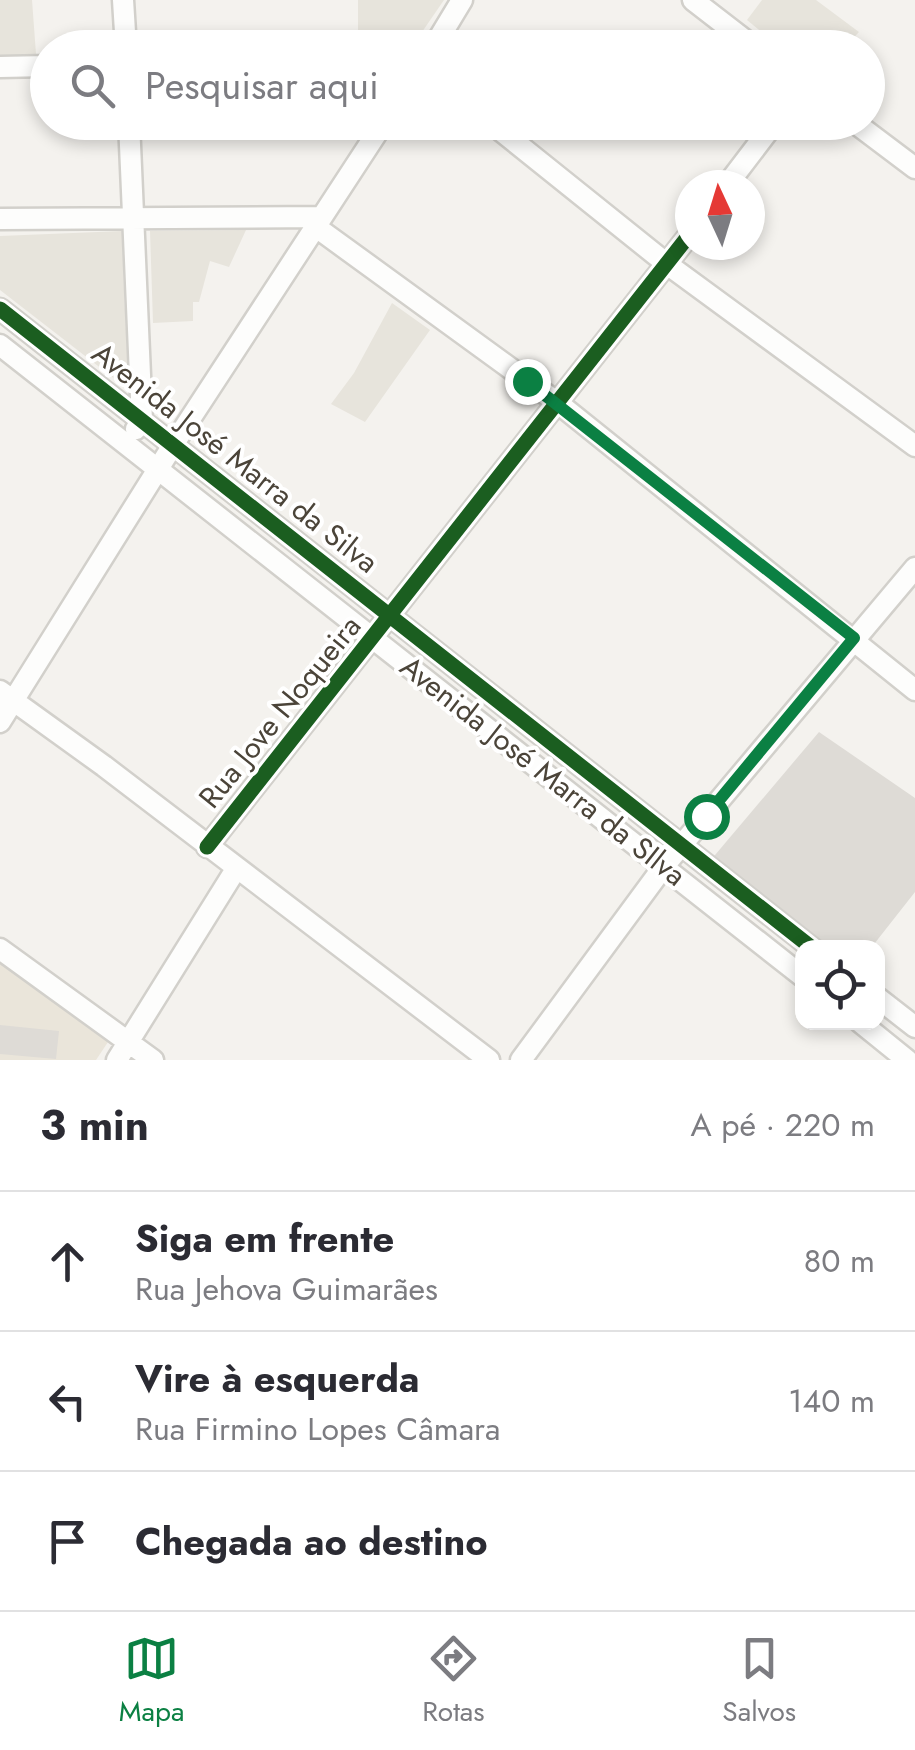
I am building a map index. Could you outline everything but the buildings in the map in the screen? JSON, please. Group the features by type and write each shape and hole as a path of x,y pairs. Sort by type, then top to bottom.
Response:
{"street":[{"path":"123,0 125,30"},
{"path":"444,30 462,0"},
{"path":"693,0 731,30"},
{"path":"0,67 30,66"},
{"path":"126,444 142,421 131,140"},
{"path":"0,722 7,696 372,140"},
{"path":"512,140 667,264 915,446"},
{"path":"738,170 761,140"},
{"path":"878,140 915,168"},
{"path":"0,219 134,217 319,222 558,403 915,690"},
{"name":"Rua Jove Noqueira","path":"208,847 675,254"},
{"name":"Avenida José Marra da Silva","path":"0,310 802,940"},
{"name":"Avenida José Marra da SIlva","path":"0,345 795,970"},
{"path":"521,1060 664,866 915,568"},
{"path":"7,696 488,1060"},
{"path":"123,1051 236,869"},
{"path":"0,948 123,1051 152,1060"},
{"path":"885,1003 915,1027"},
{"path":"870,1030 907,1060"}],"shaded area":[{"path":"0,0 32,0 34,30 30,30 30,54 0,56"},
{"path":"358,0 444,0 423,30 358,30"},
{"path":"762,0 816,0 856,30 759,30 747,20"},
{"path":"246,230 229,267 210,261 199,302 193,302 193,321 153,323 150,231"},
{"path":"122,231 129,390 0,290 0,236"},
{"path":"392,303 430,330 365,422 331,404 354,373"},
{"path":"0,958 112,1036 96,1060 0,1060"}],"cycle path":[{"path":"207,847 675,253"},
{"path":"0,309 802,940"}],"route":[{"path":"527,381 854,638 706,816"}]}
